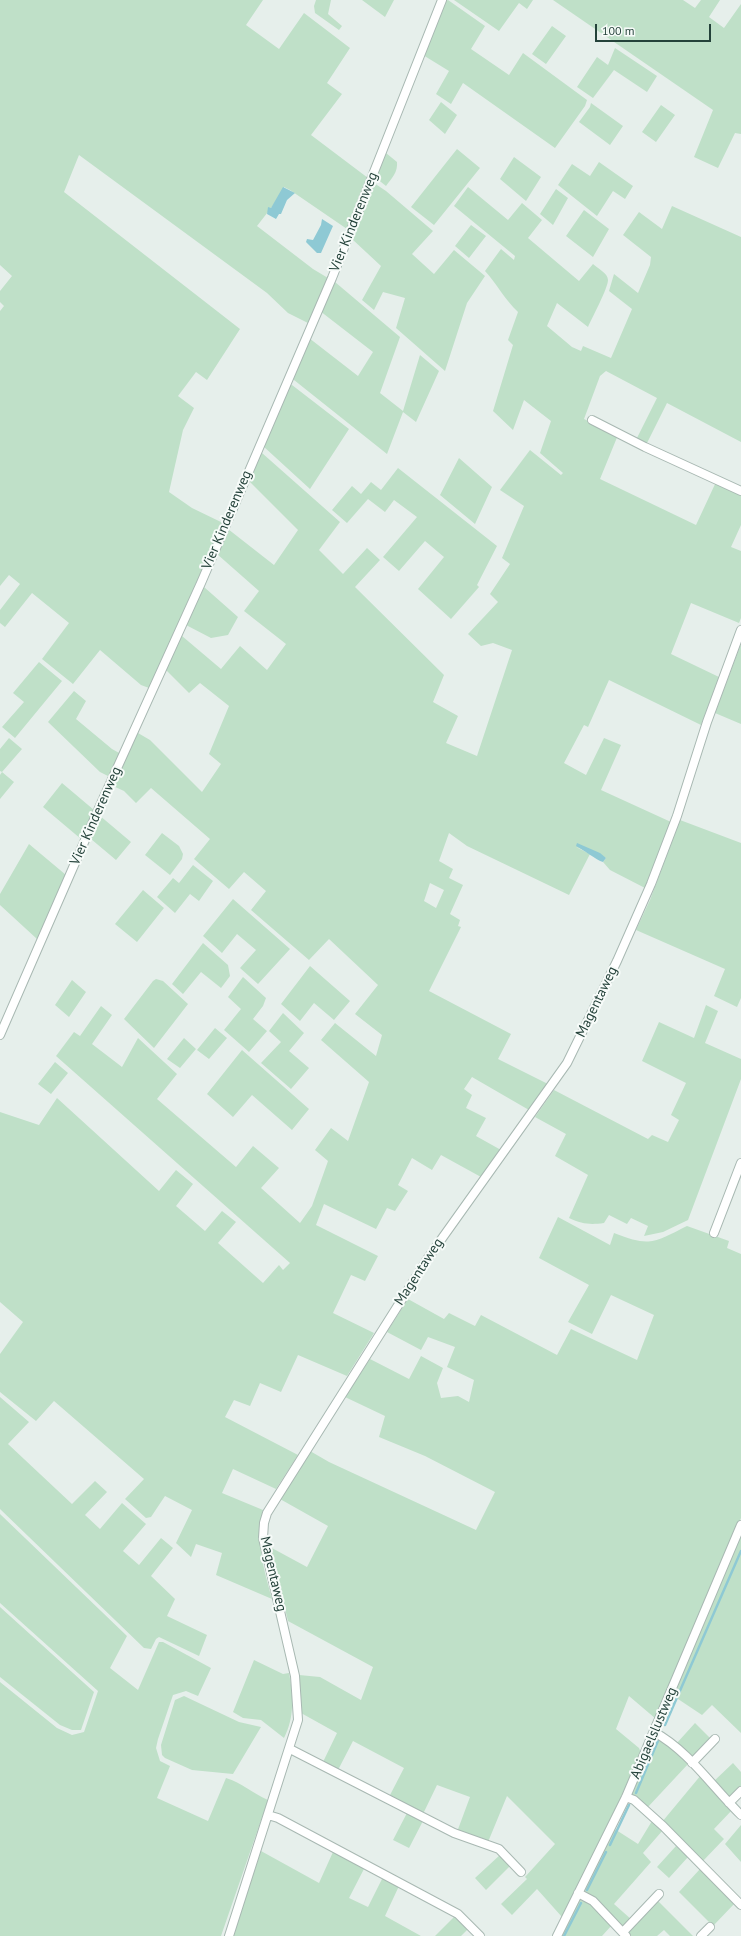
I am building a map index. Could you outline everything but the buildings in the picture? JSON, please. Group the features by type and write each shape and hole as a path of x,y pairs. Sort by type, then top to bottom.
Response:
{"street":[{"name":"Vier Kinderenweg","path":"0,1035 99,808 201,583 332,278 442,0"},
{"path":"592,420 645,447 741,491"},
{"name":"Magentaweg","path":"229,1936 290,1749 298,1720 298,1693 284,1622 263,1538 264,1522 267,1513 428,1258 567,1063 617,961 651,884 677,816 707,722 741,630"},
{"path":"714,1233 741,1163"},
{"name":"Abigaelslustweg","path":"557,1936 626,1797 741,1525"},
{"path":"654,1732 666,1738 741,1815"},
{"path":"692,1763 715,1738"},
{"path":"290,1749 454,1833 499,1849 521,1872"},
{"path":"729,1803 741,1791"},
{"path":"626,1797 634,1800 663,1826 741,1905"},
{"path":"268,1815 278,1818 458,1914 480,1936"},
{"path":"578,1893 593,1901 625,1934 659,1894"},
{"path":"701,1936 710,1927"}],"green space":[{"path":"0,0 263,0 246,25 279,49 304,13 350,48 327,83 342,94 311,135 368,178 347,229 284,187 278,199 257,226 313,269 328,278 308,323 288,313 267,293 79,155 64,192 240,329 207,380 196,372 178,396 194,408 183,430 169,492 192,508 223,523 149,688 141,685 100,650 73,684 42,659 69,623 32,593 5,627 0,623 0,610 20,584 9,575 0,586 0,311 4,306 0,302 0,291 12,276 0,265"},
{"path":"316,0 331,0 328,14 342,26 339,30 315,13 314,6"},
{"path":"362,0 394,0 385,17"},
{"path":"448,0 485,26 471,49 509,75 523,53 587,100 585,106 555,148 463,83 451,104 436,94 449,71 423,55 445,1"},
{"path":"454,0 533,0 527,9 519,3 499,31"},
{"path":"553,0 683,0 695,8 701,0 720,0 709,17 724,28 741,4 741,134 735,133 718,168 694,157 713,110"},
{"path":"552,26 566,36 546,64 532,54"},
{"path":"615,48 657,76 647,92 614,70 593,98 577,87 597,57 608,65"},
{"path":"441,102 457,115 445,134 429,120"},
{"path":"591,103 623,126 610,145 579,122 590,107"},
{"path":"661,105 675,115 656,142 642,132"},
{"path":"457,149 480,168 434,225 411,207"},
{"path":"386,153 397,162 397,169 386,186 376,178"},
{"path":"514,157 541,177 526,201 500,179"},
{"path":"599,162 633,186 625,199 613,191 597,216 558,185 572,164 590,176"},
{"path":"374,183 386,191 433,231 412,254 434,274 454,250 485,276 467,303 445,371 396,328 405,298 383,292 374,310 362,300 381,266 352,239"},
{"path":"468,187 508,220 522,203 542,220 528,238 579,281 593,264 604,273 608,277 607,284 588,327 557,303 547,326 572,347 581,351 583,346 611,358 632,309 609,291 614,274 638,293 650,265 651,257 623,235 639,212 662,229 672,206 741,237 741,442 667,403 646,445 636,440 657,398 606,371 600,376 584,419 618,435 600,479 696,525 716,482 741,494 741,525 731,547 741,551 741,618 739,623 691,603 671,654 719,677 701,725 609,680 588,727 584,725 564,763 586,775 604,738 621,745 601,790 671,822 645,888 610,870 603,862 606,858 576,847 590,854 569,895 467,846 449,833 439,861 453,869 449,878 463,885 450,914 460,920 458,926 461,927 429,991 511,1034 498,1059 548,1084 529,1110 472,1077 464,1089 472,1095 466,1108 486,1118 476,1136 501,1150 481,1177 441,1155 432,1170 412,1158 398,1185 408,1191 395,1211 387,1208 376,1229 324,1204 316,1225 378,1256 365,1281 351,1275 333,1313 374,1333 347,1376 298,1355 281,1392 260,1383 250,1406 234,1400 225,1417 298,1455 276,1489 233,1469 222,1493 263,1510 260,1544 272,1599 216,1575 222,1553 196,1544 191,1557 176,1543 192,1510 165,1496 151,1517 146,1518 125,1499 144,1479 54,1401 36,1421 0,1392 0,1354 23,1322 0,1302 0,1112 39,1125 57,1098 159,1191 176,1170 193,1184 176,1206 205,1231 222,1211 236,1222 218,1243 263,1283 279,1265 283,1270 290,1263 56,1056 74,1032 80,1036 101,1006 112,1015 92,1044 122,1067 138,1038 177,1074 157,1099 236,1167 253,1146 279,1168 261,1188 300,1223 312,1206 328,1161 315,1150 331,1128 348,1141 369,1082 321,1040 335,1023 376,1056 382,1035 355,1014 378,985 329,939 309,960 251,910 266,891 244,872 229,889 194,859 210,839 151,788 136,803 124,791 113,786 138,733 150,740 202,792 221,764 209,754 229,706 200,683 189,693 166,670 182,636 221,669 240,646 267,670 286,644 244,611 259,591 217,554 228,529 274,565 298,530 249,481 260,454 262,453 340,522 319,550 343,574 367,548 380,560 355,587 444,675 433,702 458,716 446,743 477,756 512,650 493,643 481,646 468,634 498,602 490,594 510,564 502,558 524,506 500,490 530,450 561,475 563,473 540,453 551,421 524,400 513,430 493,411 513,345 508,340 518,312 485,271 501,249 514,260 515,256 454,206","holes":["430,883 444,890 436,908 424,901"]},
{"path":"556,189 568,198 553,225 540,214"},
{"path":"584,210 609,229 593,257 566,236"},
{"path":"471,225 486,236 469,258 455,246"},
{"path":"335,282 400,337 380,393 403,411 420,355 439,371 416,422 403,412 387,454 294,380 293,377 309,338 358,376 373,352 320,311 333,283"},
{"path":"292,385 349,429 310,489 263,446 289,386"},
{"path":"459,458 492,487 475,524 440,495"},
{"path":"398,468 497,546 477,585 479,587 451,619 418,589 444,557 425,541 399,571 383,557 417,517 394,500 385,512 368,499 347,523 332,510 352,486 361,494 371,482 381,490"},
{"path":"204,587 238,617 228,635 211,638 186,625"},
{"path":"741,644 741,724 715,713"},
{"path":"39,662 62,681 15,738 2,727 24,702 13,693"},
{"path":"74,691 86,701 76,719 112,749 121,754 110,777 100,772 48,722"},
{"path":"9,738 22,749 2,772 0,771 0,749"},
{"path":"2,772 14,782 0,799 0,775"},
{"path":"62,783 94,810 81,839 43,807"},
{"path":"99,815 131,842 116,860 91,839 90,836"},
{"path":"680,820 741,843 741,998 737,1007 714,996 725,969 636,930 650,900"},
{"path":"162,833 179,846 183,854 182,859 170,875 145,855"},
{"path":"29,844 66,875 37,939 0,905 0,894"},
{"path":"193,865 213,881 199,901 190,894 175,913 157,897 173,878 179,883"},
{"path":"143,890 164,908 137,942 115,924"},
{"path":"233,899 290,949 258,984 240,968 256,950 237,934 222,953 203,936"},
{"path":"203,943 228,965 230,976 221,988 201,972 183,994 172,984"},
{"path":"310,966 350,1001 334,1020 314,1003 300,1021 281,1004"},
{"path":"243,977 266,998 263,1006 253,1019 267,1031 249,1052 224,1030 241,1009 228,997"},
{"path":"156,979 163,981 188,1004 154,1048 124,1019"},
{"path":"72,980 86,992 69,1017 55,1005"},
{"path":"706,1005 718,1011 705,1043 741,1059 741,1079 688,1220 663,1232 644,1236 648,1226 631,1218 627,1224 609,1215 604,1223 586,1224 569,1218 588,1175 555,1156 566,1134 535,1117 554,1090 648,1139 652,1135 668,1142 679,1120 671,1115 686,1083 642,1061 659,1022 694,1038"},
{"path":"283,1013 304,1033 289,1051 309,1068 291,1089 261,1063 281,1042 269,1031"},
{"path":"215,1028 227,1038 209,1059 197,1050"},
{"path":"184,1038 196,1049 180,1068 167,1059"},
{"path":"242,1050 309,1109 292,1130 252,1095 233,1117 207,1094"},
{"path":"55,1062 68,1073 51,1094 38,1084"},
{"path":"558,1217 610,1245 614,1233 636,1240 651,1241 687,1226 729,1241 727,1248 741,1254 741,1518 656,1719 629,1696 616,1729 639,1748 641,1753 634,1772 562,1917 537,1889 512,1915 501,1904 527,1879 525,1877 555,1844 507,1796 488,1842 457,1832 470,1797 437,1785 423,1814 389,1797 404,1768 353,1741 338,1770 323,1762 337,1733 301,1713 299,1675 320,1677 361,1700 373,1667 288,1621 270,1547 307,1567 328,1526 280,1499 310,1451 329,1462 476,1530 495,1492 425,1456 379,1437 385,1416 345,1397 370,1359 409,1379 421,1356 443,1368 437,1383 441,1398 458,1396 469,1402 474,1380 447,1367 455,1347 428,1337 421,1350 387,1332 408,1299 444,1319 449,1313 475,1326 481,1315 557,1355 571,1329 637,1360 654,1315 611,1295 592,1334 568,1322 589,1285 539,1258"},
{"path":"0,1397 29,1422 8,1444 72,1504 95,1481 107,1492 85,1515 100,1529 122,1503 146,1524 123,1551 139,1565 161,1538 173,1548 151,1576 175,1599 167,1616 207,1635 199,1656 159,1637 156,1639 151,1649 144,1648 0,1509"},
{"path":"0,1514 127,1636 110,1668 138,1690 159,1642 163,1642 211,1668 198,1696 186,1691 173,1695 156,1748 160,1761 170,1766 157,1798 208,1821 226,1778 268,1800 221,1936 0,1936 0,1682 57,1728 72,1735 84,1732 98,1691 0,1603"},
{"path":"741,1531 741,1733 712,1705 702,1715 672,1695"},
{"path":"0,1607 94,1692 81,1730 72,1730 60,1725 0,1677"},
{"path":"254,1660 283,1674 289,1673 292,1706 288,1730 284,1738 261,1720 243,1718 233,1712"},
{"path":"184,1696 239,1722 261,1727 233,1774 192,1770 165,1758 162,1755 161,1745 175,1700"},
{"path":"695,1723 712,1740 692,1759 676,1744"},
{"path":"655,1737 664,1741 689,1763 647,1808 632,1795 632,1792"},
{"path":"733,1763 741,1772 741,1788 729,1800 713,1782"},
{"path":"701,1775 733,1809 714,1829 724,1839 702,1862 662,1822"},
{"path":"408,1811 424,1819 409,1848 393,1840"},
{"path":"652,1821 663,1830 643,1853 651,1862 614,1904 632,1920 623,1929 584,1892 584,1890 613,1828 638,1844"},
{"path":"741,1825 741,1862 725,1844"},
{"path":"676,1846 688,1857 669,1878 657,1867"},
{"path":"261,1851 319,1883 333,1852 365,1867 349,1898 368,1907 383,1877 399,1886 385,1916 421,1936 233,1936"},
{"path":"501,1854 511,1865 486,1890 475,1878"},
{"path":"700,1869 735,1903 713,1926 679,1892"},
{"path":"577,1899 587,1901 612,1925 602,1936 559,1936"},
{"path":"657,1900 693,1936 670,1936 664,1930 657,1936 630,1936 626,1932"},
{"path":"455,1916 468,1929 461,1936 435,1936"}],"water":[{"path":"283,187 295,193 287,200 281,214 279,214 276,219 267,214 268,207 271,208"},
{"path":"322,219 333,226 321,253 317,253 306,242 307,239 313,240 321,225"},
{"path":"577,843 600,853 606,858 603,862 600,861 576,846"}],"waterway":[{"path":"665,1725 741,1551"},
{"path":"636,1793 660,1736"},
{"path":"610,1845 629,1805"},
{"path":"587,1890 606,1852"},
{"path":"564,1936 581,1903"}]}
